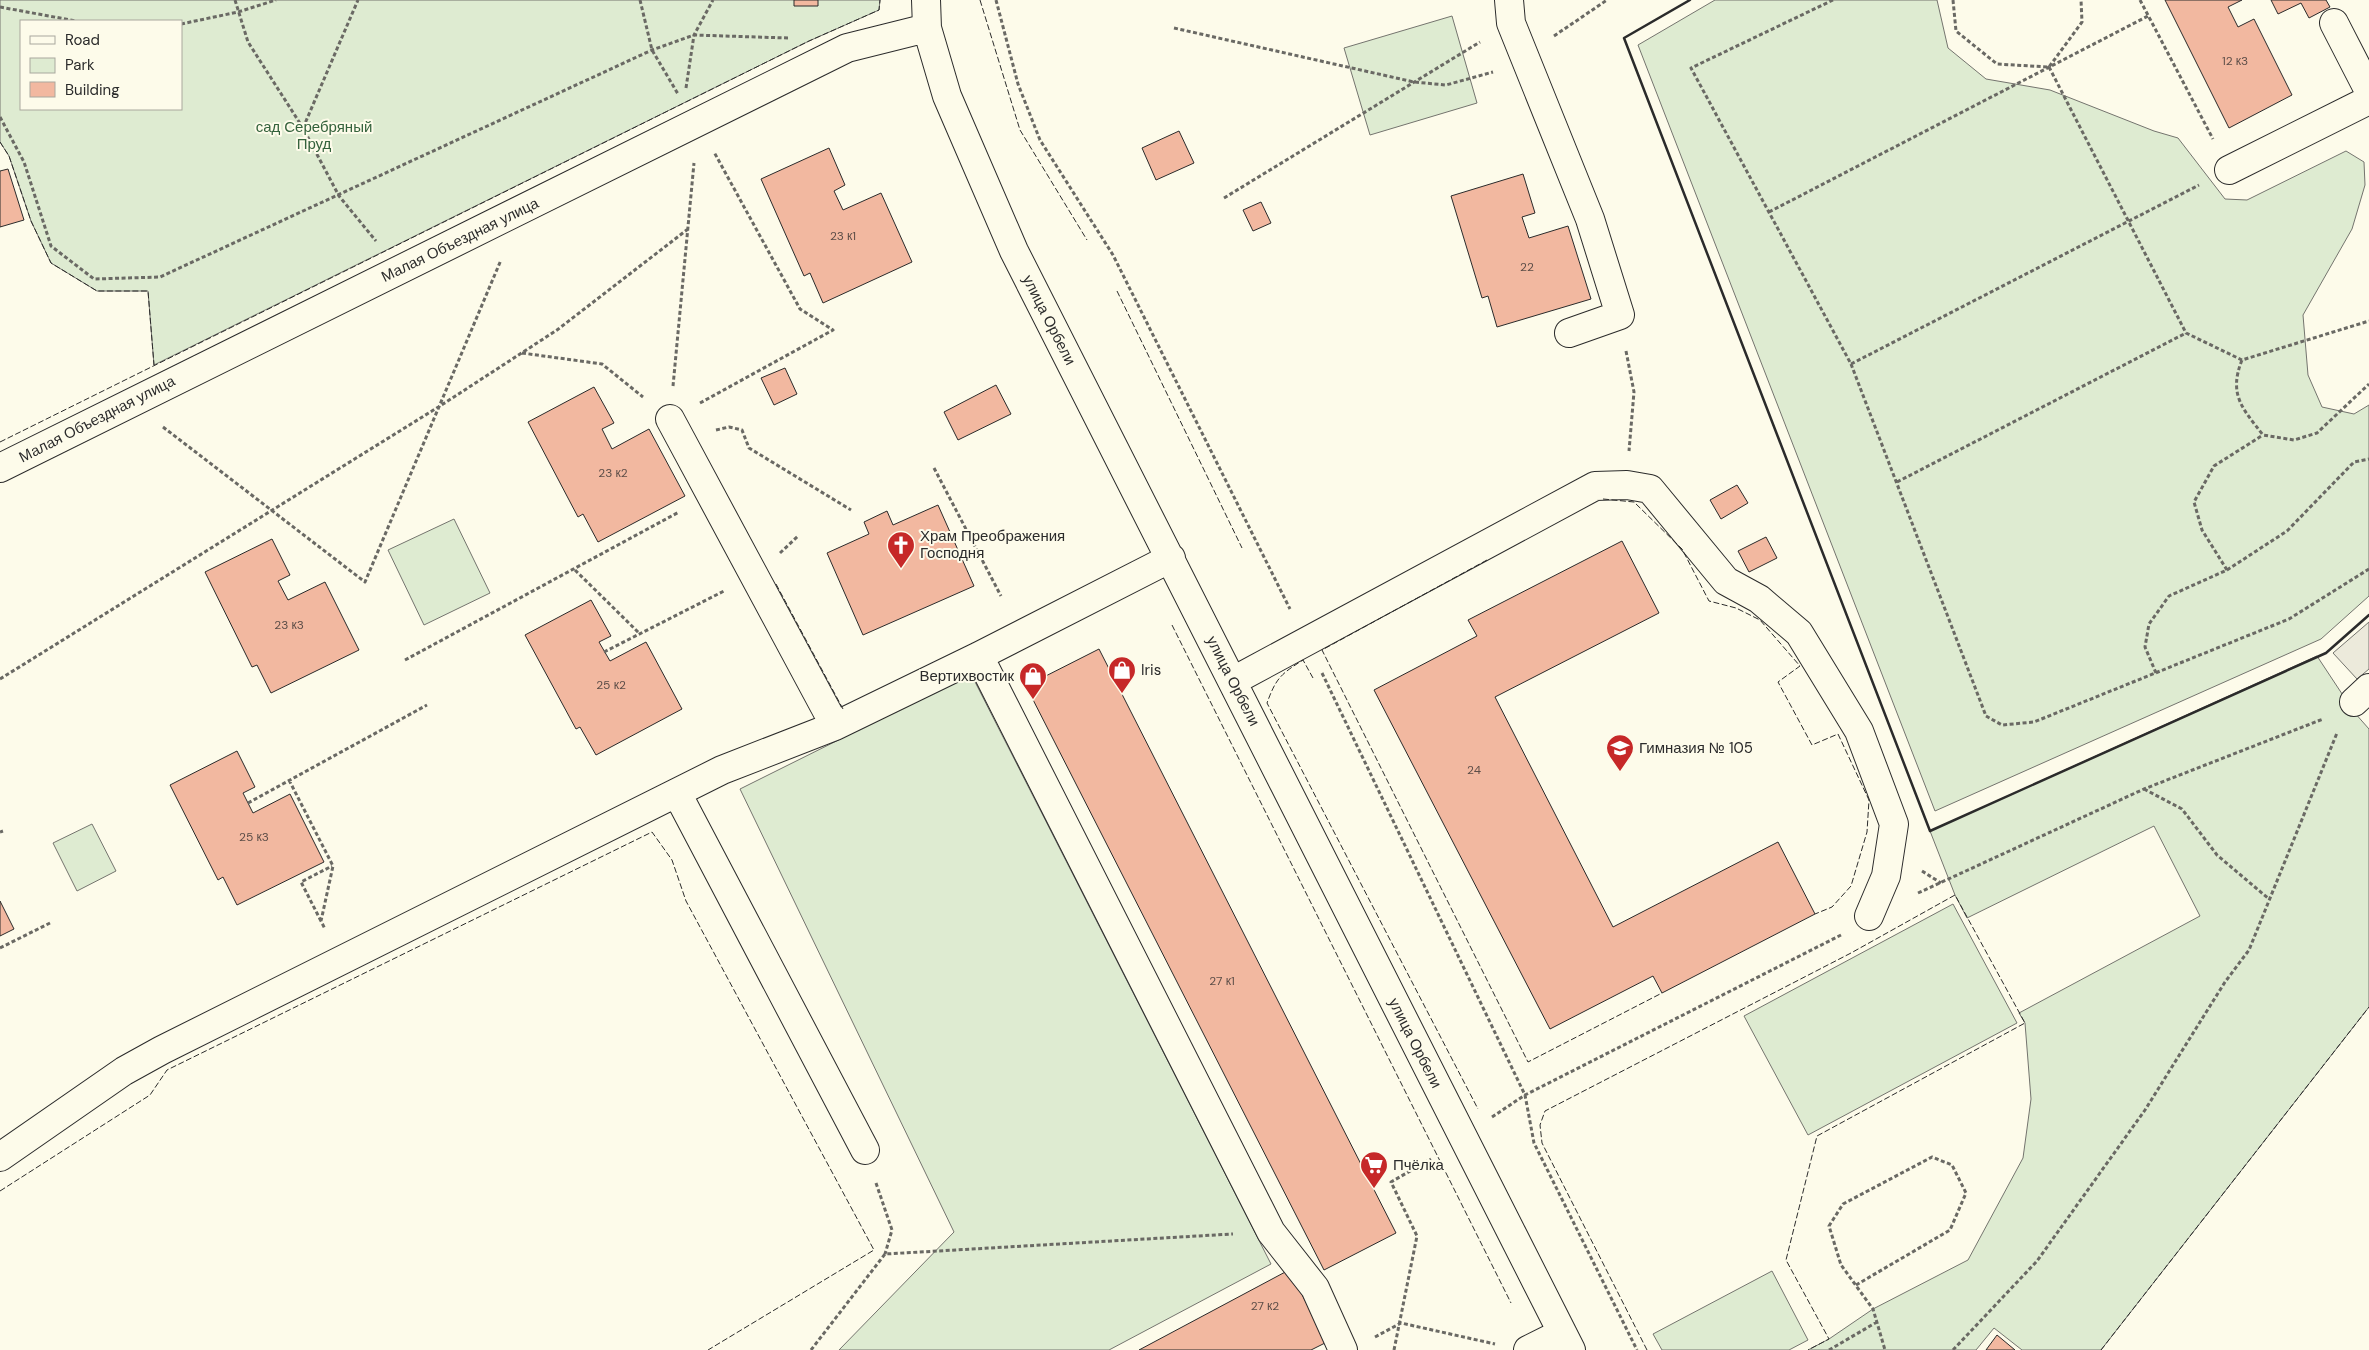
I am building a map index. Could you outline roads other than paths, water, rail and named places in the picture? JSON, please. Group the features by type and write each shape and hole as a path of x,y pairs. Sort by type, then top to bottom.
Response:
{"street":[{"name":"улица Орбели","path":"926,0 927,28 948,96 1014,252 1171,558 1566,1341"},
{"path":"1510,12 1524,56 1590,218 1620,316 1569,333"},
{"path":"2334,23 2369,91"},
{"name":"Малая Объездная улица","path":"0,468 523,209 691,113 847,48 927,28"},
{"path":"2229,170 2369,100"},
{"path":"670,419 835,726"},
{"path":"1233,681 1595,486 1627,485 1650,489 1726,582 1759,599 1799,633 1859,731 1894,824 1886,876 1869,916"},
{"path":"0,1157 124,1072 162,1050 722,770 835,726 979,656 1171,558"},
{"path":"979,656 1271,1232 1315,1288 1355,1346"},
{"path":"677,793 865,1150"},
{"path":"1516,1348 1566,1341"}],"place":[{"name":"Храм Преображения Господня","path":"901,569"},
{"name":"Iris","path":"1122,694"},
{"name":"Вертихвостик","path":"1033,700"},
{"name":"Гимназия № 105","path":"1620,772"},
{"name":"Пчёлка","path":"1374,1189"}],"park label":[{"name":"сад Серебряный Пруд","path":"314,136"}]}
